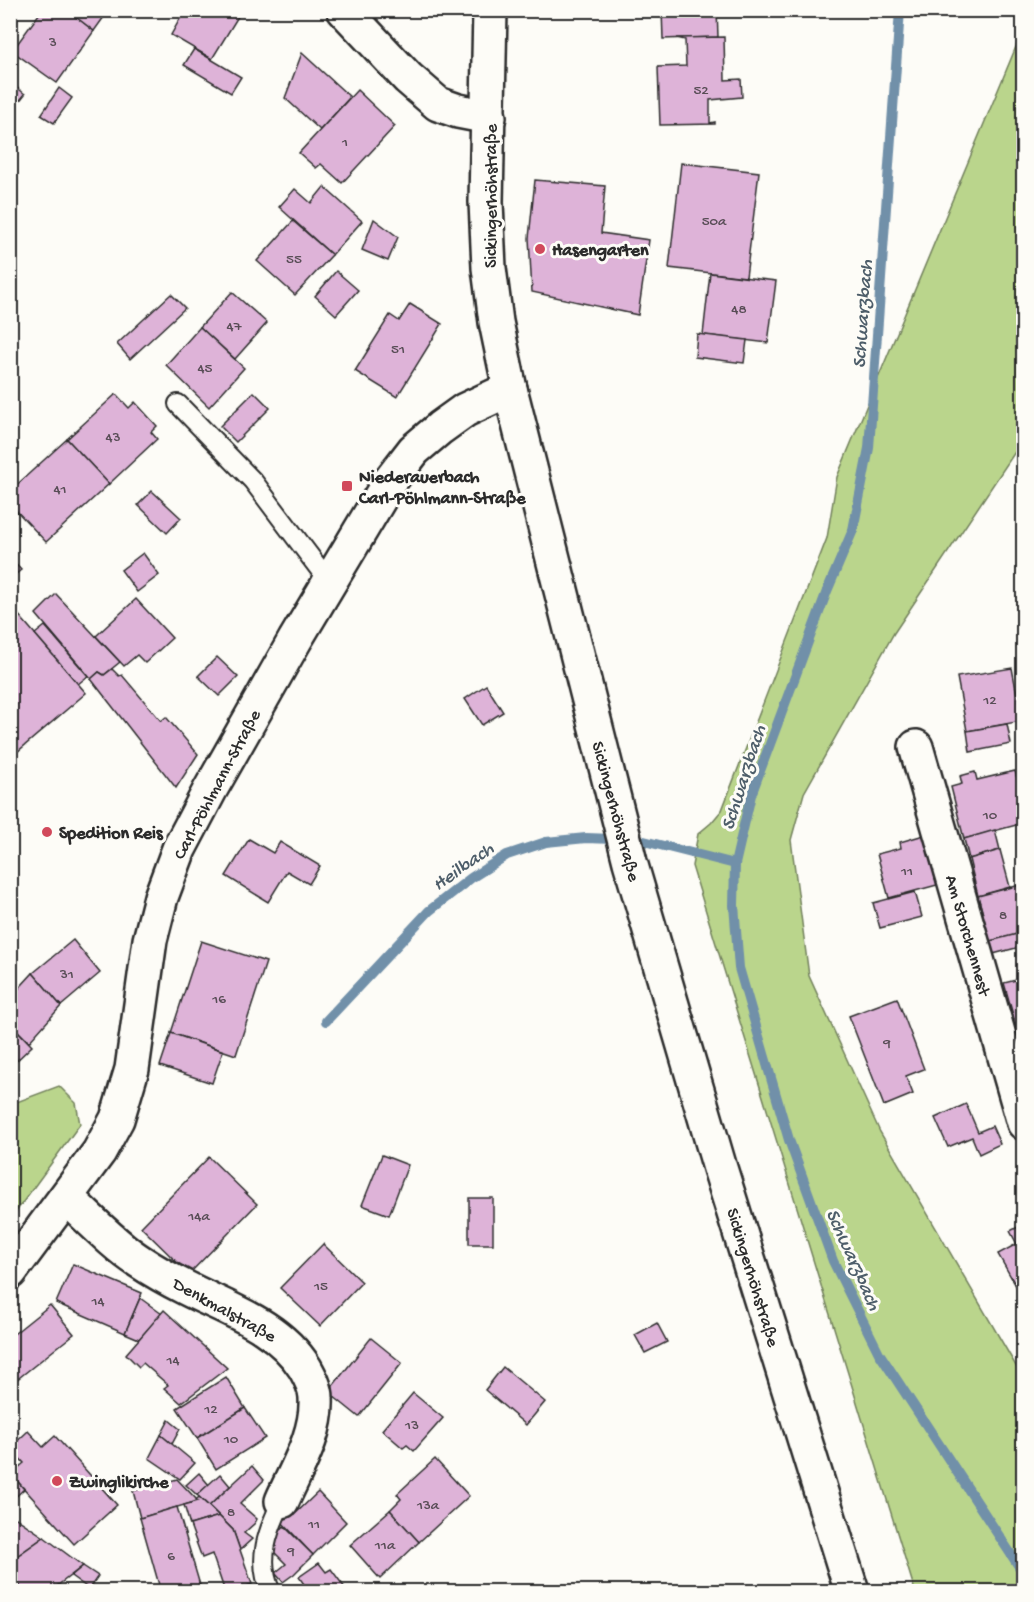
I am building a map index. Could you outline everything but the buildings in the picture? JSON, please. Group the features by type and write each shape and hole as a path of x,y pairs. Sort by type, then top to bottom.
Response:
{"street":[{"path":"344,10 408,78 438,104 458,111 489,117"},
{"name":"Sickingerhöhstraße","path":"490,10 486,202 489,268 496,322 510,389 630,862 719,1165 852,1592"},
{"name":"Carl-Pöhlmann-Straße","path":"11,1272 99,1152 117,1119 132,1069 150,940 161,897 179,849 295,640 385,489 414,450 465,410 510,389"},
{"name":"Am Storchennest","path":"916,747 1023,1123"},
{"name":"Denkmalstraße","path":"67,1198 137,1260 185,1288 250,1319 283,1341 298,1358 309,1375 316,1396 315,1413 308,1444 282,1501"}],"lane":[{"path":"178,404 253,481 330,583"},
{"name":"Denkmalstraße","path":"271,1592 267,1583 263,1557 269,1529 282,1501"}],"green space":[{"path":"1023,30 1023,440 894,633 804,793 791,840 809,976 880,1132 1023,1378 1023,1591 915,1591 692,866 698,834 722,810 827,538 837,477"},
{"path":"59,1086 76,1103 80,1124 15,1213 11,1211 11,1097 17,1102"}],"waterway":[{"name":"Schwarzbach","path":"900,10 869,448 853,530 827,591 751,795 735,864 734,905 739,968 789,1140 833,1261 879,1353 1024,1574"},
{"name":"Heilbach","path":"326,1021 429,911 471,878 507,855 546,842 586,838 640,840 735,864"}],"place":[{"name":"Hasengarten","path":"540,249"},
{"name":"Niederauerbach Carl-Pöhlmann-Straße","path":"347,486"},
{"name":"Spedition Reis","path":"47,832"},
{"name":"Zwinglikirche","path":"57,1481"}]}
